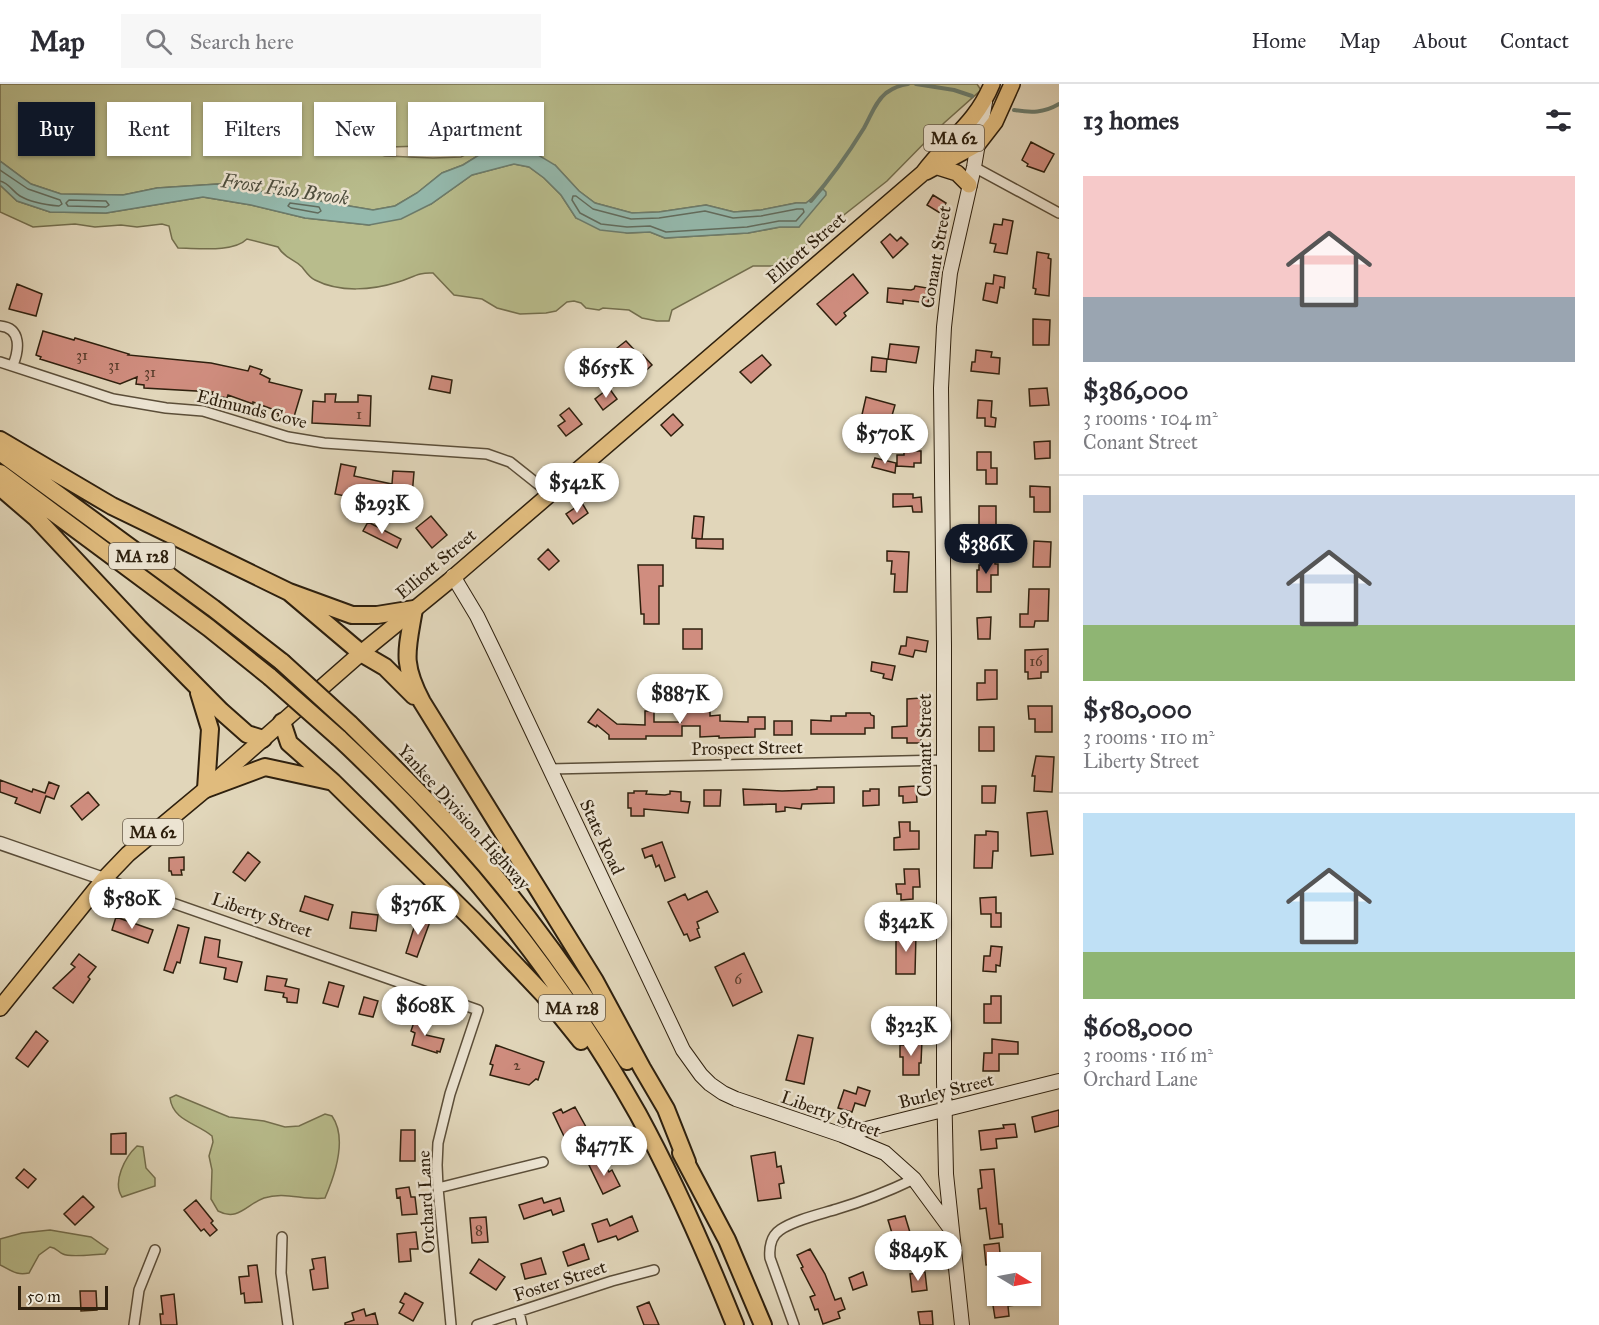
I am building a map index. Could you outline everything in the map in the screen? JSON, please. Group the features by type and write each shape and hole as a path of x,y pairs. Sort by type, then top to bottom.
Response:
{"highway":[{"path":"0,440 112,506 271,581 289,592 362,653 385,667 422,702"},
{"name":"Yankee Division Highway","path":"0,452 220,613 282,662 350,724 449,824 502,885 549,945 624,1057 687,1162 727,1240 763,1325"},
{"name":"Yankee Division Highway","path":"0,473 209,628 270,677 370,767 479,884 571,1007 637,1113 678,1194 735,1325"},
{"path":"0,488 36,518 197,688 247,734 263,739"},
{"path":"289,592 352,615 377,615 414,609 407,662 410,679 595,981 666,1109 687,1162"},
{"path":"197,688 210,729 206,789 265,767 333,782"},
{"path":"282,722 289,744 333,782 473,920 569,1025 596,1061 678,1194"}],"main road":[{"name":"Conant Street","path":"962,1325 946,1174 942,360 950,273 974,168 985,102 992,84"},
{"name":"Conant Street","path":"974,168 1012,84"},
{"name":"Elliott Street","path":"0,1008 104,879 128,854 923,173 940,151 966,127 985,102"},
{"name":"Elliott Street","path":"923,173 978,144 995,122"},
{"path":"938,167 957,173 969,185"},
{"name":"State Road","path":"453,576 477,616 683,1050 710,1084 736,1099"},
{"name":"Burley Street","path":"842,1135 1059,1081"},
{"name":"Liberty Street","path":"736,1099 842,1135 885,1154 914,1179 951,1229"}],"street":[{"path":"974,168 1059,213"},
{"path":"0,326 12,330 16,336 19,348 14,365"},
{"name":"Edmunds Cove","path":"0,362 113,399 166,408 203,411 288,437 324,442 487,454 510,462 549,493"},
{"name":"Prospect Street","path":"550,769 945,759"},
{"name":"Liberty Street","path":"0,843 478,1010"},
{"name":"Orchard Lane","path":"451,1325 437,1164 443,1119 478,1010"},
{"path":"438,1188 543,1161"},
{"path":"794,1325 770,1258 769,1249 772,1239 779,1230 887,1192 914,1179"},
{"path":"282,1237 281,1273 288,1325"},
{"path":"134,1325 139,1290 155,1250"},
{"name":"Foster Street","path":"477,1325 612,1281 654,1270"},
{"path":"519,1312 522,1325"}],"green space":[{"path":"0,84 977,84 981,90 944,123 887,181 779,266 753,266 672,310 669,321 642,318 629,310 586,308 574,301 567,302 556,311 520,314 497,308 482,299 454,295 433,273 419,274 378,287 356,289 335,287 313,279 278,247 247,239 224,248 178,248 172,239 169,226 162,224 137,227 121,225 95,227 75,224 33,227 0,212 0,185 17,201 50,212 106,213 203,197 251,205 305,218 369,225 431,204 472,175 514,164 529,167 544,178 561,195 576,218 627,233 650,232 665,238 748,233 780,227 799,227 820,193 806,203 734,212 706,205 659,212 632,213 595,203 579,191 555,165 487,156 544,156 544,102 408,102 408,146 396,147 396,102 314,102 314,156 433,158 477,156 463,165 442,173 417,193 395,206 373,210 218,184 157,188 123,195 61,194 31,184 0,161"},
{"path":"176,1095 229,1117 264,1121 285,1127 299,1126 325,1114 332,1116 337,1125 339,1146 336,1168 325,1198 272,1196 237,1213 225,1214 218,1211 211,1199 212,1170 209,1156 213,1142 212,1136 186,1121 176,1112 170,1098"},
{"path":"137,1146 143,1147 146,1168 155,1178 155,1186 122,1197 118,1184 121,1170 128,1156"},
{"path":"50,1230 91,1237 108,1249 105,1254 72,1256 50,1247 39,1255 29,1273 24,1274 0,1265 0,1239 22,1233"}],"water":[{"path":"477,156 540,156 555,165 579,191 595,203 632,213 659,212 706,205 734,212 761,210 806,203 823,189 826,195 799,227 780,227 748,233 665,238 650,232 627,233 600,230 576,218 561,195 544,178 529,167 514,164 472,175 431,204 401,219 369,225 305,218 251,205 203,197 106,213 50,212 17,201 0,185 0,161 31,184 61,194 123,195 157,188 218,184 373,210 395,206 417,193 442,173 463,165"}],"building":[{"path":"1031,142 1054,154 1044,172 1027,166 1028,164 1022,160"},
{"path":"933,195 946,203 940,213 927,205"},
{"path":"1003,219 1013,221 1007,254 994,252 996,244 990,243 994,224 1002,225"},
{"path":"890,234 897,241 901,237 908,244 893,258 881,242"},
{"path":"1037,252 1049,254 1048,258 1051,259 1049,296 1035,294 1036,289 1033,288"},
{"path":"853,274 868,293 844,313 846,316 836,325 817,304"},
{"path":"994,275 1005,277 1004,288 1000,287 997,303 983,300 986,283 993,284"},
{"path":"17,284 42,294 36,316 9,309"},
{"path":"915,286 930,290 928,303 903,300 903,304 887,302 888,288 911,290"},
{"path":"1033,319 1050,320 1049,345 1033,345"},
{"path":"43,331 74,340 75,338 128,355 211,363 248,371 250,366 262,370 260,374 270,379 269,382 302,390 293,420 278,416 279,414 271,412 272,409 228,395 227,398 212,395 213,392 144,388 144,385 136,384 137,377 120,384 40,359 41,357 36,355"},
{"path":"626,341 652,365 638,378 629,368 632,366 617,348"},
{"path":"890,344 919,347 916,363 888,359"},
{"path":"976,350 992,352 991,357 1000,358 999,374 971,371 972,362 975,362"},
{"path":"762,355 771,365 751,383 740,372"},
{"path":"872,357 887,359 886,372 871,371"},
{"path":"432,376 452,380 450,393 429,389"},
{"path":"609,388 617,399 603,410 595,399"},
{"path":"1047,388 1049,405 1030,406 1029,389"},
{"path":"325,394 336,394 335,402 358,402 358,395 371,396 370,426 312,423 313,401 325,402"},
{"path":"866,397 895,405 891,419 876,415 874,422 861,419"},
{"path":"978,400 992,401 991,417 996,418 995,427 985,426 985,418 977,418"},
{"path":"569,408 582,424 566,436 558,426 565,421 560,415"},
{"path":"673,414 683,425 671,436 661,425"},
{"path":"1050,441 1050,458 1035,459 1034,442"},
{"path":"904,451 921,451 921,463 914,463 914,467 897,466 897,455 904,455"},
{"path":"977,452 991,452 991,468 997,468 997,484 986,484 986,470 977,470"},
{"path":"875,458 896,463 895,473 872,467"},
{"path":"341,464 356,467 354,476 392,484 393,471 414,472 412,496 384,494 382,505 368,502 362,505 355,498 335,494"},
{"path":"1030,486 1050,487 1050,512 1034,512 1034,497 1030,497"},
{"path":"893,494 913,494 913,498 921,497 922,512 913,512 912,506 893,507"},
{"path":"582,503 588,513 573,524 566,514"},
{"path":"979,506 996,506 996,534 986,534 986,526 979,526"},
{"path":"431,516 447,535 432,548 416,528"},
{"path":"694,516 704,517 702,539 692,538"},
{"path":"368,522 401,539 397,548 363,531"},
{"path":"696,539 723,539 723,549 696,548"},
{"path":"1034,541 1051,542 1050,567 1033,567"},
{"path":"548,549 559,561 549,570 538,559"},
{"path":"887,551 909,552 907,592 894,592 895,574 891,574 892,561 887,561"},
{"path":"983,558 995,558 995,564 998,564 998,575 991,575 991,592 977,592 977,570 979,570 979,565 983,565"},
{"path":"638,565 663,565 663,586 659,586 659,624 644,624 644,614 641,614"},
{"path":"1029,589 1049,589 1048,621 1035,621 1034,627 1020,627 1020,614 1028,614"},
{"path":"991,617 990,639 978,639 977,618"},
{"path":"683,629 702,629 702,649 683,649"},
{"path":"907,637 928,641 926,652 915,650 913,657 899,654 901,646 906,646"},
{"path":"1048,649 1048,672 1041,672 1041,678 1028,679 1028,672 1025,672 1025,650"},
{"path":"872,662 895,666 892,680 883,678 884,674 871,671"},
{"path":"985,670 997,670 997,699 977,700 977,683 985,683"},
{"path":"710,698 710,716 720,715 720,721 748,722 748,717 765,717 765,729 755,729 755,737 719,738 719,736 700,737 700,726 682,726 682,736 609,739 609,735 597,725 596,727 588,722 598,709 617,724 645,725 645,711 654,711 654,722 681,722 681,705 700,705 700,699"},
{"path":"921,698 921,743 907,743 907,738 892,738 892,727 907,726 907,699"},
{"path":"1028,706 1052,706 1052,732 1035,732 1035,719 1029,719"},
{"path":"846,713 870,713 874,716 874,728 865,728 865,734 811,734 811,720 831,721 831,716 846,716"},
{"path":"774,721 792,721 792,735 774,735"},
{"path":"979,727 994,727 994,751 979,751"},
{"path":"1036,756 1054,757 1052,792 1034,791 1035,776 1032,776"},
{"path":"0,780 32,792 33,789 45,793 49,782 59,786 54,799 46,796 40,813 15,803 17,798 0,792"},
{"path":"916,786 917,802 903,803 903,796 899,796 899,787"},
{"path":"982,786 996,786 995,803 982,803"},
{"path":"817,787 834,787 834,803 802,804 801,809 785,807 785,811 776,812 776,804 744,805 743,789 782,791 810,790 817,789"},
{"path":"870,789 879,789 879,805 863,806 863,791 870,791"},
{"path":"704,790 721,790 720,806 704,806"},
{"path":"634,791 665,795 670,794 670,791 681,792 681,801 690,802 688,813 644,809 644,816 631,816 631,808 628,808 628,793 634,793"},
{"path":"88,792 99,805 82,820 71,806"},
{"path":"1047,811 1053,854 1031,856 1027,813"},
{"path":"899,822 910,822 910,831 919,831 919,849 894,850 894,838 900,837"},
{"path":"986,831 998,832 998,851 993,851 992,868 974,868 975,835 986,835"},
{"path":"662,842 675,877 665,881 652,855 645,858 642,849"},
{"path":"248,852 260,862 245,881 233,872"},
{"path":"184,857 182,875 172,875 169,871 169,858"},
{"path":"904,869 919,869 920,887 913,887 913,899 901,900 901,894 897,894 896,884 905,884"},
{"path":"707,891 718,912 697,922 700,937 690,941 687,934 684,935 668,902 685,894 688,900"},
{"path":"305,896 333,905 328,920 300,911"},
{"path":"996,897 996,913 1001,913 1001,927 991,927 991,914 981,914 980,898"},
{"path":"352,912 378,915 376,931 350,928"},
{"path":"418,915 431,919 417,957 406,953"},
{"path":"116,917 153,930 148,943 112,930"},
{"path":"178,925 189,928 180,963 177,962 173,973 164,970"},
{"path":"896,933 916,933 915,974 896,974"},
{"path":"205,937 220,940 218,957 242,962 237,982 224,979 226,968 200,963"},
{"path":"991,946 1002,947 1000,966 996,965 996,972 983,971 984,956 990,956"},
{"path":"744,953 762,992 733,1006 715,967"},
{"path":"79,954 96,967 73,1003 53,988 75,967 71,964"},
{"path":"267,976 287,979 285,986 299,989 297,1003 287,1002 287,998 283,997 284,993 265,990"},
{"path":"329,982 344,986 338,1007 323,1003"},
{"path":"991,996 1001,996 1001,1023 984,1023 984,1004 991,1004"},
{"path":"364,997 378,1001 373,1017 359,1014"},
{"path":"416,1016 428,1020 424,1033 426,1035 444,1039 440,1052 412,1045 415,1033 411,1031"},
{"path":"36,1031 48,1041 28,1067 16,1058"},
{"path":"798,1035 813,1038 804,1084 786,1080"},
{"path":"992,1039 1018,1042 1018,1054 999,1054 999,1071 983,1071 984,1053 992,1053"},
{"path":"905,1040 922,1040 919,1075 903,1075 900,1045 905,1045"},
{"path":"496,1045 544,1062 538,1080 536,1079 529,1085 490,1075 493,1065 490,1064"},
{"path":"858,1087 870,1091 865,1106 855,1103 852,1112 838,1108 844,1090 856,1094"},
{"path":"575,1107 586,1127 580,1130 586,1141 570,1149 553,1113 561,1109 563,1113"},
{"path":"1059,1110 1059,1126 1035,1132 1032,1117"},
{"path":"1015,1124 1017,1137 996,1139 997,1148 981,1150 979,1131 1004,1128 1003,1125"},
{"path":"401,1130 415,1130 415,1161 400,1161"},
{"path":"126,1133 126,1154 111,1154 111,1134"},
{"path":"775,1152 777,1167 781,1166 784,1183 779,1184 781,1198 758,1201 751,1156"},
{"path":"602,1159 609,1172 612,1170 620,1186 603,1194 589,1165"},
{"path":"24,1169 36,1179 28,1188 16,1178"},
{"path":"994,1169 999,1224 1002,1224 1003,1237 990,1239 986,1208 980,1209 978,1189 982,1188 980,1170"},
{"path":"409,1187 411,1197 415,1197 417,1214 402,1215 400,1197 397,1198 396,1189"},
{"path":"83,1196 94,1207 75,1225 64,1214"},
{"path":"542,1198 544,1203 560,1198 564,1211 553,1215 551,1210 524,1219 519,1205"},
{"path":"196,1200 213,1221 211,1223 217,1230 210,1236 204,1229 201,1231 184,1210"},
{"path":"632,1216 638,1231 618,1240 616,1236 598,1242 592,1224 607,1219 610,1226"},
{"path":"905,1216 915,1249 898,1253 888,1220"},
{"path":"486,1217 488,1242 472,1243 470,1218"},
{"path":"416,1232 418,1249 410,1249 411,1261 399,1262 397,1234"},
{"path":"999,1243 1000,1252 987,1252 986,1265 984,1245"},
{"path":"584,1244 589,1259 568,1266 563,1252"},
{"path":"810,1249 825,1274 835,1300 841,1298 845,1309 838,1312 840,1318 823,1324 818,1309 815,1310 810,1297 815,1295 797,1255"},
{"path":"325,1257 328,1288 313,1290 310,1270 314,1269 312,1259"},
{"path":"541,1258 546,1274 525,1279 521,1264"},
{"path":"479,1259 505,1277 496,1290 470,1273"},
{"path":"257,1265 262,1302 245,1303 244,1293 241,1294 239,1277 249,1276 248,1266"},
{"path":"863,1272 867,1285 853,1290 849,1278"},
{"path":"925,1272 927,1290 912,1292 910,1274"},
{"path":"80,1291 96,1291 97,1310 81,1311"},
{"path":"405,1293 423,1303 413,1321 399,1313 404,1304 400,1302"},
{"path":"174,1294 177,1325 161,1325 160,1314 163,1314 161,1296"},
{"path":"649,1302 659,1325 644,1325 637,1307"},
{"path":"993,1306 1008,1306 1009,1316 995,1318"},
{"path":"364,1309 366,1316 375,1313 378,1325 345,1325 354,1320 352,1313"},
{"path":"932,1311 933,1325 920,1325 918,1312"}],"waterway":[{"name":"Frost Fish Brook","path":"811,201 845,156 882,97 894,88 908,84"},
{"name":"Frost Fish Brook","path":"916,84 954,90 972,96"},
{"name":"Frost Fish Brook","path":"1014,110 1037,112 1059,104"}]}
